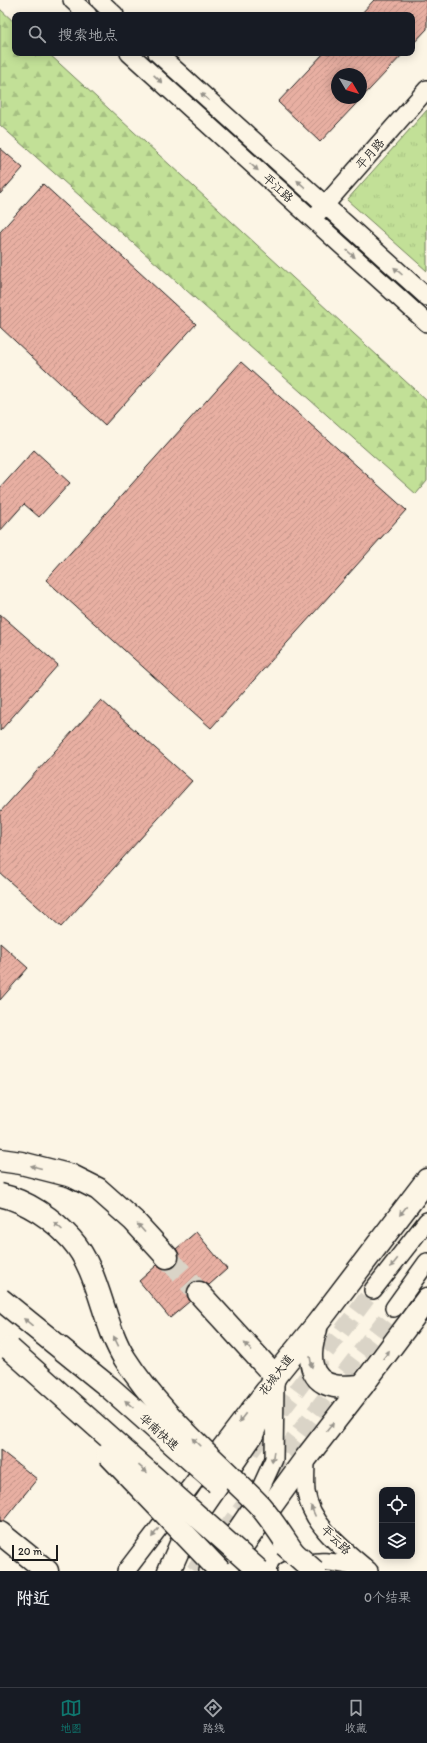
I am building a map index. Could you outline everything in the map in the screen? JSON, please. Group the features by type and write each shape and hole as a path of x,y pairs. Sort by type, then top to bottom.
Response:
{"main road":[{"path":"0,1160 21,1163 72,1176 98,1189 134,1221 167,1257"},
{"name":"花城大道","path":"275,1376 317,1324 427,1180"},
{"path":"0,1195 12,1198 33,1209 56,1224 72,1240 86,1262 112,1333 125,1359 159,1405 260,1506 291,1563"},
{"path":"169,1571 188,1528 252,1435 275,1376 199,1293"},
{"name":"华南快速","path":"0,1298 110,1388 291,1563 314,1571"},
{"path":"224,1571 306,1458 427,1299"},
{"path":"317,1324 310,1345 312,1368 317,1378 334,1386 362,1386"},
{"path":"5,1344 146,1495 220,1571"},
{"path":"5,1344 259,1571"},
{"path":"0,1533 47,1571"}],"street":[{"path":"72,0 85,12"},
{"path":"99,0 112,12"},
{"name":"平江路","path":"132,56 427,323"},
{"name":"平江路","path":"160,56 427,297"},
{"name":"平月路","path":"312,219 427,89"},
{"path":"373,1290 427,1221"},
{"path":"394,1308 427,1262"},
{"path":"208,1571 253,1505 274,1459 275,1376"},
{"name":"花城大道","path":"126,1571 275,1376"},
{"name":"平云路","path":"306,1458 306,1493 320,1526 368,1570"},
{"path":"291,1563 301,1565 320,1561 340,1562 368,1570"}],"green space":[{"path":"0,9 12,20 12,56 51,56 427,401 427,481 416,494 0,125"},
{"path":"427,110 427,271 347,200"}],"building":[{"path":"374,0 427,0 427,29 415,42 415,12 363,12"},
{"path":"321,56 401,56 367,92 367,68 331,68 331,104 356,104 320,142 278,102"},
{"path":"0,148 23,168 0,194"},
{"path":"43,184 196,324 105,425 0,327 0,232"},
{"path":"241,362 406,510 211,728 46,580"},
{"path":"34,450 70,483 39,517 24,504 0,531 0,488"},
{"path":"0,614 58,665 0,731"},
{"path":"101,700 192,781 61,927 0,873 0,812"},
{"path":"0,943 28,968 0,1000"},
{"path":"196,1232 227,1269 209,1285 202,1281 197,1281 191,1284 187,1290 187,1296 190,1301 170,1318 139,1281 157,1265 164,1269 169,1269 175,1266 179,1260 179,1254 176,1249"},
{"path":"0,1450 37,1479 3,1521 0,1521"}],"tunnel":[{"path":"167,1257 199,1293"},
{"path":"251,1451 373,1290"},
{"path":"269,1472 394,1308"},
{"path":"194,1571 245,1504"}]}
